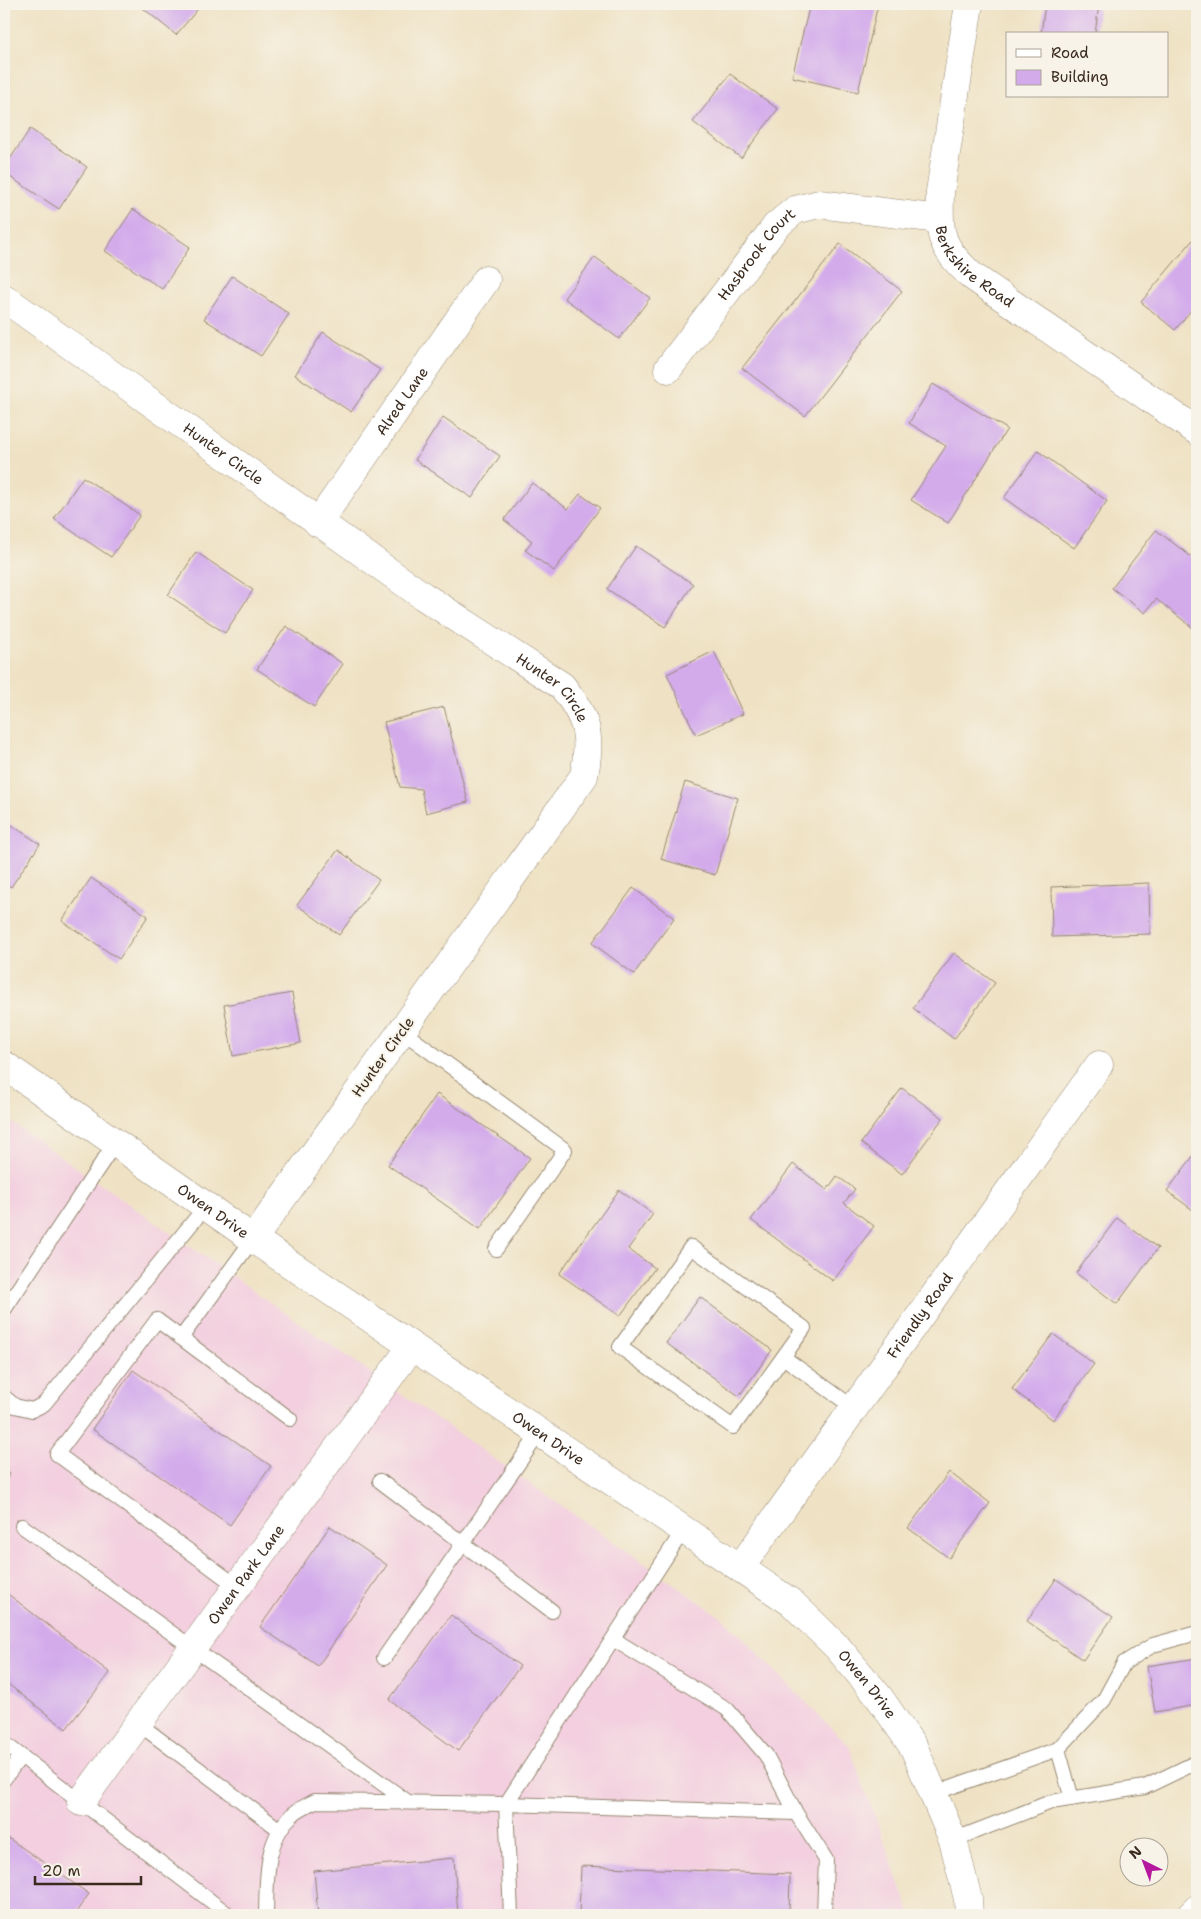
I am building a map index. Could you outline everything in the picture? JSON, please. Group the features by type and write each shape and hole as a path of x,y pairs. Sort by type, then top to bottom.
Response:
{"street":[{"name":"Berkshire Road","path":"970,4 940,192 939,219 943,242 954,260 972,276 1197,430"},
{"name":"Hasbrook Court","path":"668,369 776,226 796,210 819,204 939,219"},
{"name":"Alred Lane","path":"318,523 486,280"},
{"name":"Hunter Circle","path":"4,298 318,523 423,596 562,686 577,705 586,728 589,752 584,776 253,1239"},
{"name":"Owen Drive","path":"4,1064 253,1239 792,1603 838,1648 878,1698 914,1748 953,1840 968,1899 969,1915"},
{"name":"Friendly Road","path":"740,1568 1100,1064"},
{"name":"Owen Park Lane","path":"81,1802 412,1346"},
{"path":"1191,1915 1197,1910"}],"lane":[{"path":"402,1031 566,1150 496,1249"},
{"path":"4,1310 115,1143"},
{"path":"4,1396 15,1406 32,1410 44,1404 206,1206"},
{"path":"181,1338 253,1239"},
{"path":"691,1247 804,1328 783,1357 733,1427 620,1347 691,1247"},
{"path":"238,1587 57,1454 156,1320 290,1419"},
{"path":"783,1357 854,1408"},
{"path":"384,1658 540,1432"},
{"path":"380,1481 552,1611"},
{"path":"22,1526 408,1802"},
{"path":"511,1915 506,1804 684,1529"},
{"path":"934,1793 1058,1749 1104,1700 1124,1663 1153,1645 1197,1633"},
{"path":"613,1639 727,1709 766,1755 796,1813 826,1860 824,1915"},
{"path":"139,1724 280,1830"},
{"path":"4,1743 229,1915"},
{"path":"1058,1749 1072,1798"},
{"path":"4,1779 21,1756"},
{"path":"953,1840 1051,1802 1144,1788 1197,1762"},
{"path":"266,1915 268,1864 274,1840 292,1815 315,1801 506,1804 796,1813"}],"shaded area":[{"path":"4,1117 724,1619 849,1746 911,1915 4,1915"}],"building":[{"path":"138,4 202,4 176,35"},
{"path":"810,4 878,4 858,92 792,77"},
{"path":"1045,4 1099,4 1095,32 1041,32"},
{"path":"730,74 778,109 741,158 693,122"},
{"path":"30,129 87,167 59,209 4,173 4,168"},
{"path":"133,209 190,247 162,289 105,251"},
{"path":"1197,235 1197,303 1175,330 1141,302"},
{"path":"840,244 902,291 805,416 742,368"},
{"path":"595,257 650,298 619,339 564,298"},
{"path":"232,276 289,314 261,356 204,319"},
{"path":"323,332 380,370 351,412 295,375"},
{"path":"933,384 1007,429 948,523 911,500 946,446 909,423"},
{"path":"443,417 500,456 472,498 415,460"},
{"path":"1038,451 1107,501 1074,548 1004,498"},
{"path":"83,477 140,515 111,557 54,519"},
{"path":"532,483 568,509 580,494 600,508 554,571 525,550 532,541 504,520"},
{"path":"1156,530 1197,561 1197,631 1156,599 1145,613 1112,588"},
{"path":"636,546 693,584 665,627 607,589"},
{"path":"196,552 253,590 225,633 168,595"},
{"path":"286,626 343,664 314,707 257,669"},
{"path":"714,651 743,714 696,735 667,674"},
{"path":"444,707 468,802 426,813 421,789 400,787 384,722"},
{"path":"685,782 738,798 715,875 661,859"},
{"path":"4,820 40,844 11,887 4,882"},
{"path":"338,850 379,880 339,935 297,905"},
{"path":"91,878 148,916 119,959 62,921"},
{"path":"1149,883 1150,934 1052,937 1051,887"},
{"path":"633,888 674,918 634,974 592,943"},
{"path":"954,953 995,983 954,1039 913,1008"},
{"path":"292,993 301,1043 233,1056 224,1005"},
{"path":"902,1088 943,1118 902,1174 861,1143"},
{"path":"437,1094 530,1158 480,1229 388,1165"},
{"path":"1197,1151 1197,1213 1167,1191"},
{"path":"793,1164 827,1190 837,1176 855,1189 844,1203 874,1226 833,1281 751,1220"},
{"path":"619,1190 653,1214 628,1249 655,1268 620,1316 559,1274"},
{"path":"1117,1218 1158,1248 1117,1304 1076,1273"},
{"path":"700,1297 772,1350 739,1396 666,1343"},
{"path":"1053,1334 1094,1364 1053,1420 1012,1389"},
{"path":"133,1370 271,1466 230,1525 92,1429"},
{"path":"4,1469 10,1474 4,1482"},
{"path":"949,1472 990,1503 949,1558 908,1528"},
{"path":"330,1526 387,1565 318,1666 260,1627"},
{"path":"1056,1579 1113,1617 1083,1660 1027,1621"},
{"path":"4,1591 110,1673 66,1729 4,1681"},
{"path":"451,1615 520,1666 458,1751 389,1700"},
{"path":"1197,1658 1197,1705 1155,1712 1147,1666"},
{"path":"4,1835 89,1894 74,1915 4,1915"},
{"path":"454,1858 458,1915 318,1915 314,1871"},
{"path":"581,1866 790,1874 789,1915 579,1915"}]}
